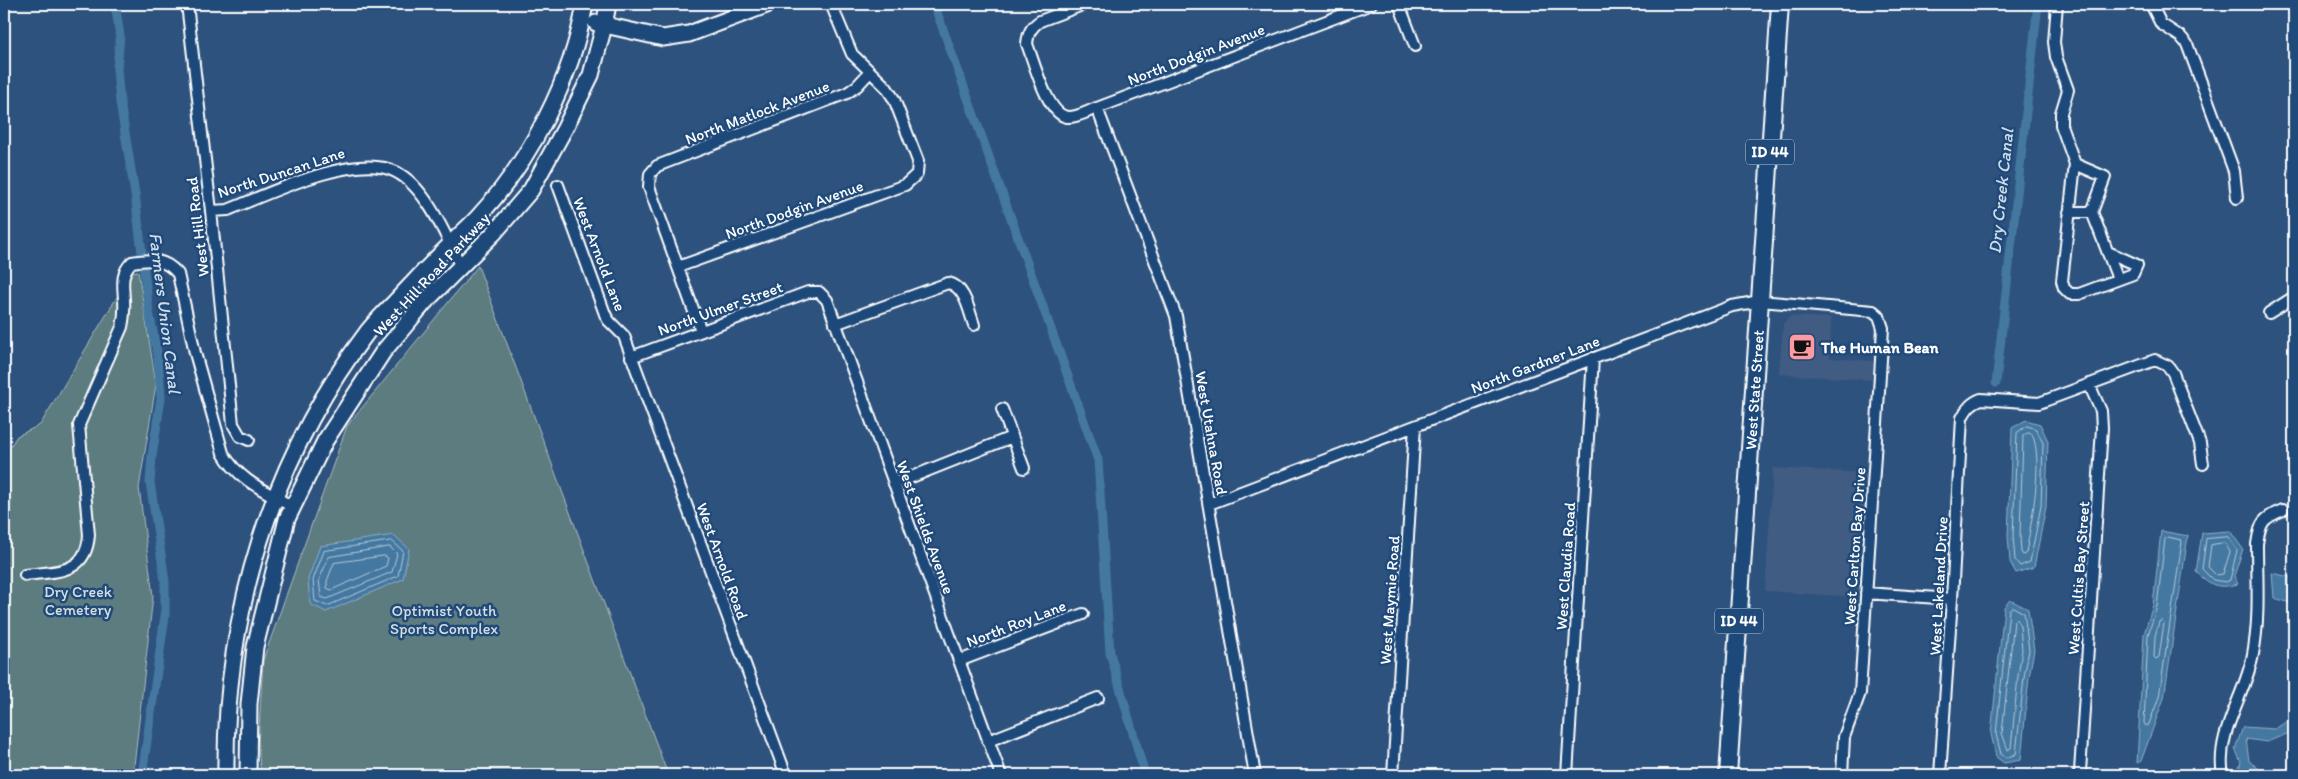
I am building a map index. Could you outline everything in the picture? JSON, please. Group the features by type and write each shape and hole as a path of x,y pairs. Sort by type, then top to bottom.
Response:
{"main road":[{"name":"West State Street","path":"1728,775 1780,4"}],"street":[{"name":"West Hill Road","path":"187,4 233,424 240,436 249,440"},
{"name":"West Hill Road Parkway","path":"226,775 228,701 234,644 242,600 274,496 305,430 335,378 369,330 450,244 478,218 512,177 545,118 569,67 586,4"},
{"name":"West Hill Road Parkway","path":"248,775 249,704 255,648 287,519 325,441 383,352 460,265 494,233 531,190 565,128 591,74 608,4"},
{"path":"583,20 663,38 689,34 769,4"},
{"path":"831,4 852,54 870,72"},
{"name":"North Dodgin Avenue","path":"1085,4 1040,21 1029,31 1027,44 1050,105 1060,114 1074,116 1097,108 1371,4"},
{"path":"1399,4 1415,46"},
{"path":"2057,4 2054,42 2056,56 2068,90 2060,113 2061,125 2075,164 2062,281 2064,288 2070,294 2079,294 2133,274 2137,265 2108,252"},
{"path":"2151,4 2161,24 2187,44 2234,171 2237,198"},
{"name":"North Matlock Avenue","path":"678,267 649,187 650,174 657,166 847,93 857,86 870,72"},
{"name":"North Dodgin Avenue","path":"678,267 906,185 917,174 918,161 900,110 886,87 870,72"},
{"name":"West Utahna Road","path":"1097,108 1176,316 1255,775"},
{"path":"2075,164 2105,178 2092,212 2118,279"},
{"name":"North Duncan Lane","path":"211,211 228,210 324,174 349,167 386,167 397,172 413,185 432,211 460,265"},
{"name":"West Arnold Lane","path":"558,184 605,314 608,320 624,336 631,357"},
{"path":"2069,212 2092,212"},
{"path":"25,575 67,569 81,560 88,548 89,535 79,425 122,327 124,310 122,290 125,272 132,262 158,260 172,267 178,274 195,353 223,454 230,467 240,476 293,507"},
{"path":"678,267 701,331"},
{"path":"835,324 943,284 954,284 961,292 974,325"},
{"name":"North Ulmer Street","path":"631,357 808,292 819,292"},
{"name":"West Shields Avenue","path":"819,292 827,300 1001,775"},
{"path":"2269,313 2294,297"},
{"name":"North Gardner Lane","path":"1209,504 1732,306 1760,301 1866,309 1873,311 1879,316"},
{"name":"West Carlton Bay Drive","path":"1842,775 1844,737 1860,693 1883,328 1879,316"},
{"name":"West Arnold Road","path":"631,357 786,775"},
{"name":"West Claudia Road","path":"1567,775 1593,358"},
{"path":"2089,384 2148,361 2162,362 2168,366 2173,373 2200,444 2203,464"},
{"name":"West Lakeland Drive","path":"1940,775 1962,418 1973,402 1982,399 2039,403 2089,384"},
{"name":"West Cultis Bay Street","path":"2078,775 2080,772 2102,428 2100,411 2089,384"},
{"path":"1002,409 1024,468"},
{"name":"West Maymie Road","path":"1393,775 1415,426"},
{"path":"894,484 1012,437"},
{"path":"2224,775 2222,752 2225,736 2248,676 2256,639 2257,544 2259,528 2268,516 2284,510"},
{"path":"1866,593 1952,599"},
{"name":"North Roy Lane","path":"959,661 1083,614"},
{"path":"988,741 1098,698"}],"shaded area":[{"path":"1791,316 1831,318 1830,358 1873,361 1872,380 1779,374 1783,324"},
{"path":"1773,468 1866,473 1858,597 1765,591"}],"green space":[{"name":"Optimist Youth Sports Complex","path":"478,266 668,775 261,775 258,747 263,660 347,426"},
{"name":"Dry Creek Cemetery","path":"138,271 156,384 139,488 153,596 133,775 4,775 4,456 17,436 40,425 132,272"}],"water":[{"path":"2026,420 2040,424 2048,441 2046,507 2034,567 2016,573 2010,562 2008,536 2012,428"},
{"path":"2161,531 2188,536 2164,698 2141,761 2137,763 2144,634 2153,605"},
{"path":"2230,531 2243,549 2234,576 2238,584 2215,585 2196,572 2202,533"},
{"path":"394,535 409,549 403,579 326,612 310,604 308,579 320,546"},
{"path":"2272,573 2294,578 2294,604 2274,598"},
{"path":"2010,600 2028,609 2034,650 2029,677 2021,760 2004,763 1996,757 1991,734 2004,607"},
{"path":"2294,706 2294,731 2267,742 2246,739 2249,761 2259,769 2255,775 2236,775 2241,762 2235,749 2243,727 2275,729 2292,718"}],"waterway":[{"name":"Farmers Union Canal","path":"115,4 120,36 117,69 120,102 135,194 149,312 158,357 161,398 150,482 165,581 165,616 142,775"},
{"path":"934,4 1098,460 1110,653 1145,775"},
{"name":"Dry Creek Canal","path":"1996,383 2038,4"}],"place":[{"name":"The Human Bean","path":"1802,347"}]}
